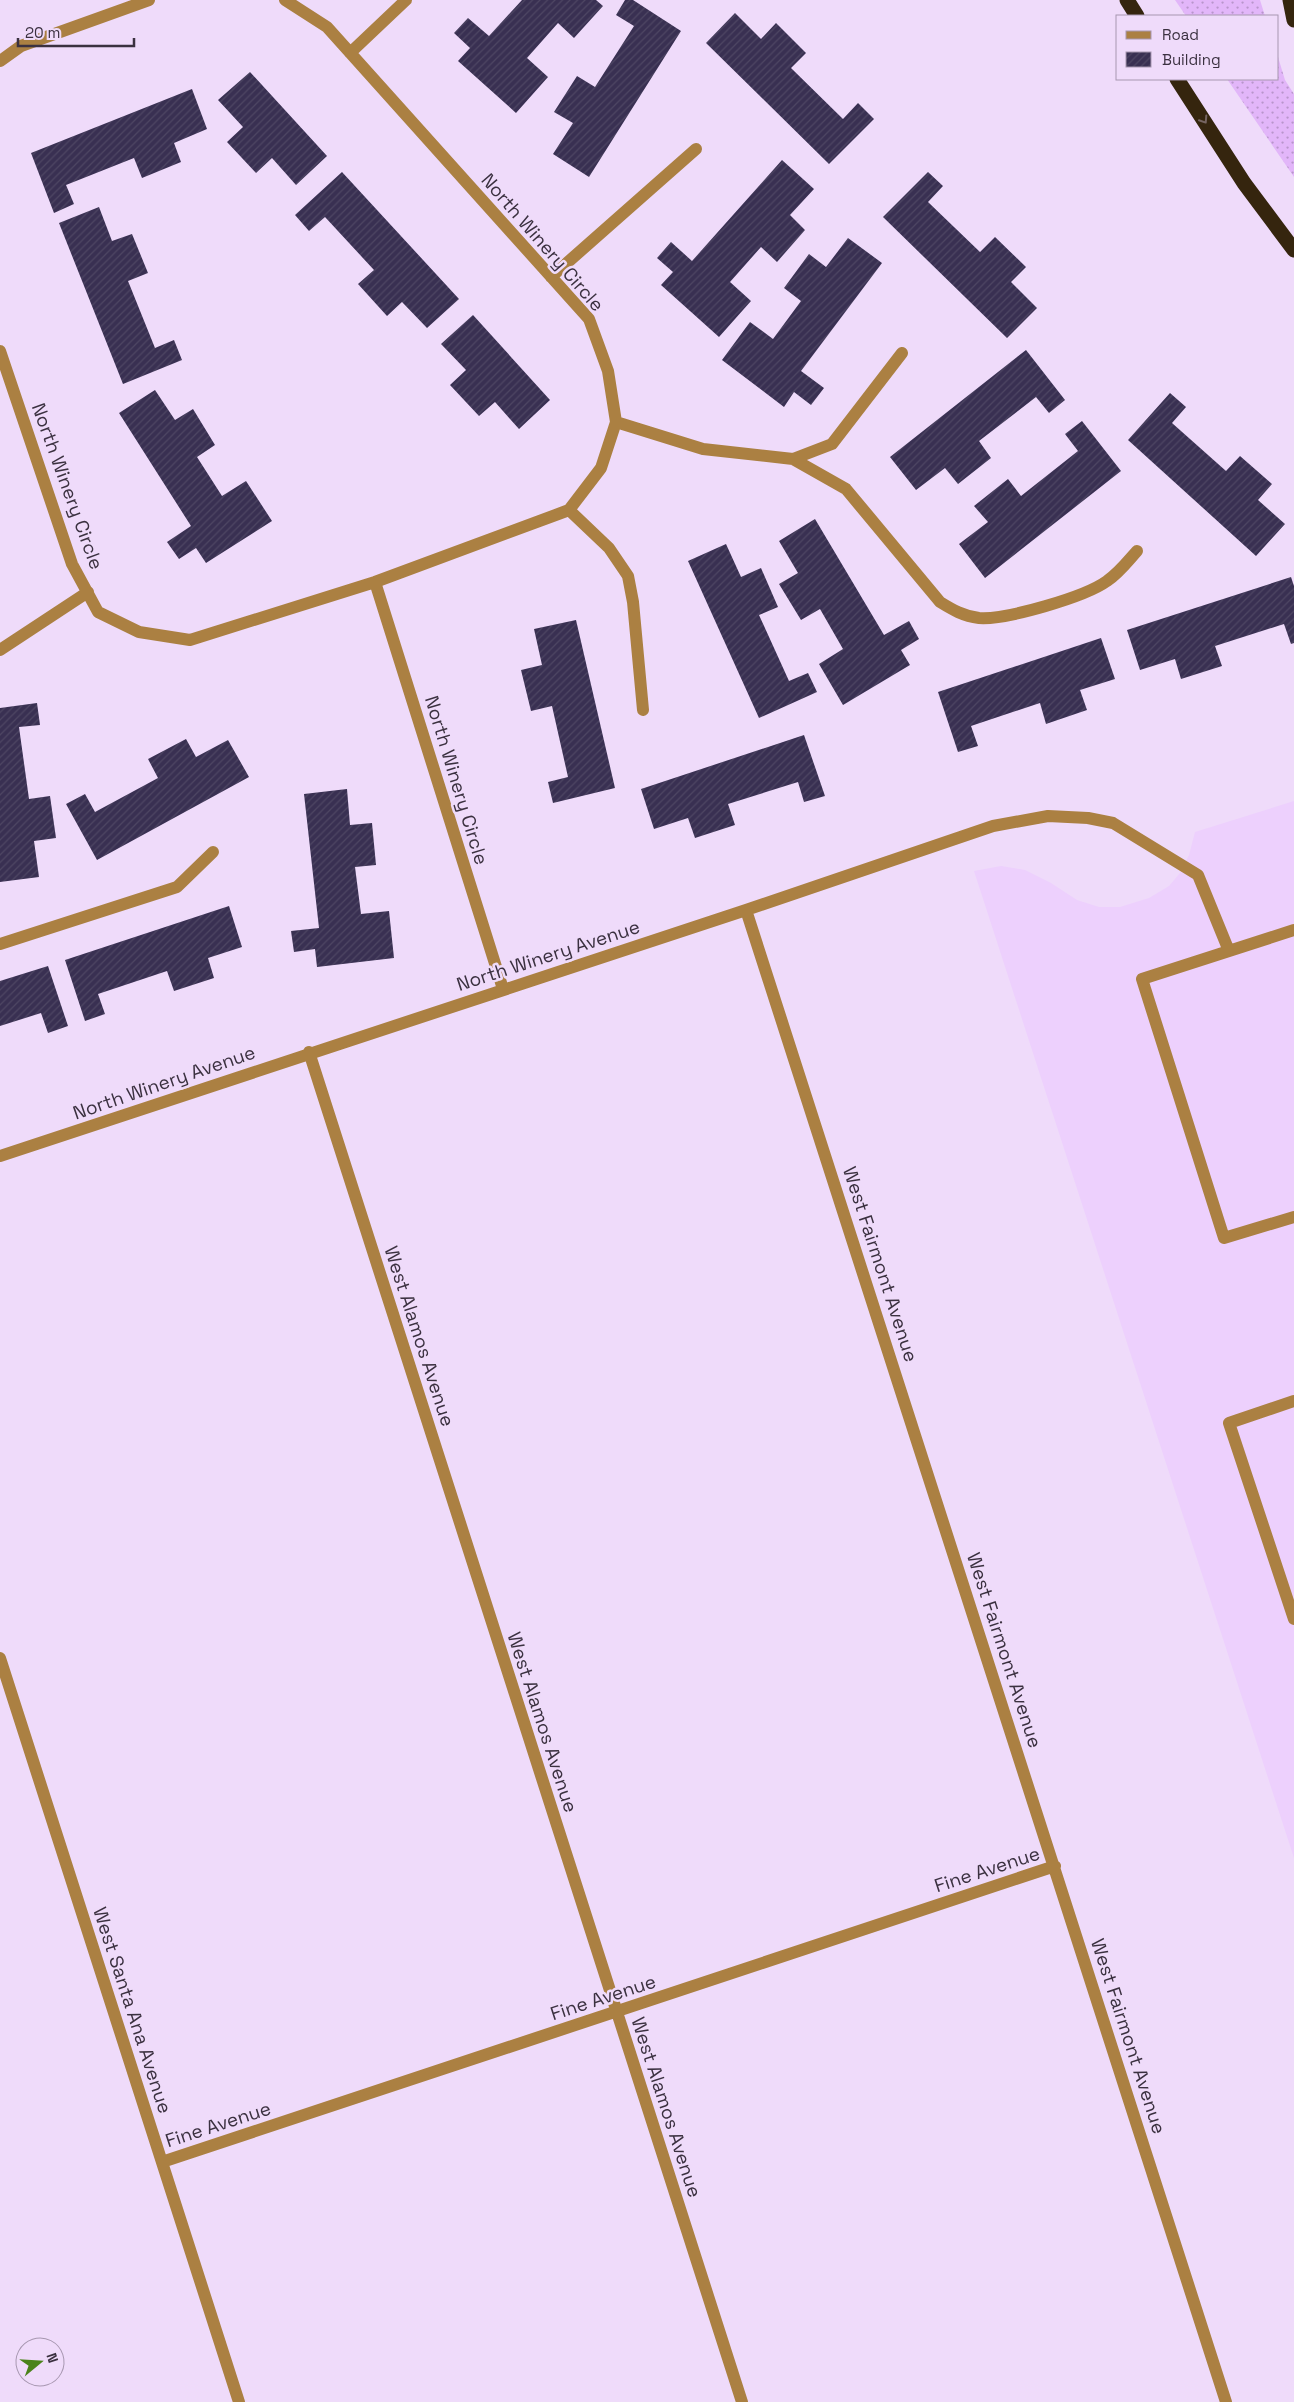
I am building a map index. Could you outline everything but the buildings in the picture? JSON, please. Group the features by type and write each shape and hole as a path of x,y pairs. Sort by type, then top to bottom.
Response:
{"highway":[{"path":"1127,0 1136,15"},
{"path":"1290,0 1294,20"},
{"path":"1178,80 1244,183 1294,250"}],"street":[{"path":"0,62 21,46 150,0"},
{"name":"North Winery Circle","path":"0,351 3,371 72,564 98,612 139,632 190,640 375,582 569,510 601,468 616,422 608,371 589,319 327,27 285,0"},
{"path":"350,53 406,0"},
{"path":"551,277 696,148"},
{"path":"793,459 832,444 902,353"},
{"path":"616,422 703,449 793,459 846,489 940,602 960,614 980,618 1003,617 1087,591 1107,582 1137,551"},
{"path":"569,510 608,548 628,576 633,602 643,710"},
{"name":"North Winery Circle","path":"375,582 503,989"},
{"path":"0,650 88,592"},
{"name":"North Winery Avenue","path":"0,1156 309,1052 746,910 1012,821 1063,816 1112,822 1198,875 1229,951"},
{"path":"0,944 177,887 213,852"},
{"name":"West Fairmont Avenue","path":"746,910 1226,2402"},
{"path":"1294,930 1142,979 1224,1238 1294,1217"},
{"name":"West Alamos Avenue","path":"309,1052 742,2402"},
{"path":"1294,1401 1229,1423 1294,1619"},
{"name":"West Santa Ana Avenue","path":"0,1658 238,2402"},
{"name":"Fine Avenue","path":"162,2162 1055,1866"}],"shaded area":[{"path":"1175,0 1260,0 1265,15 1185,15"},
{"path":"1279,60 1285,80 1294,94 1294,177 1228,80 1279,80"},
{"path":"1294,801 1294,1858 974,871 1001,866 1025,870 1051,883 1077,900 1099,907 1120,907 1149,898 1169,886 1180,873 1189,855 1195,832"}]}
